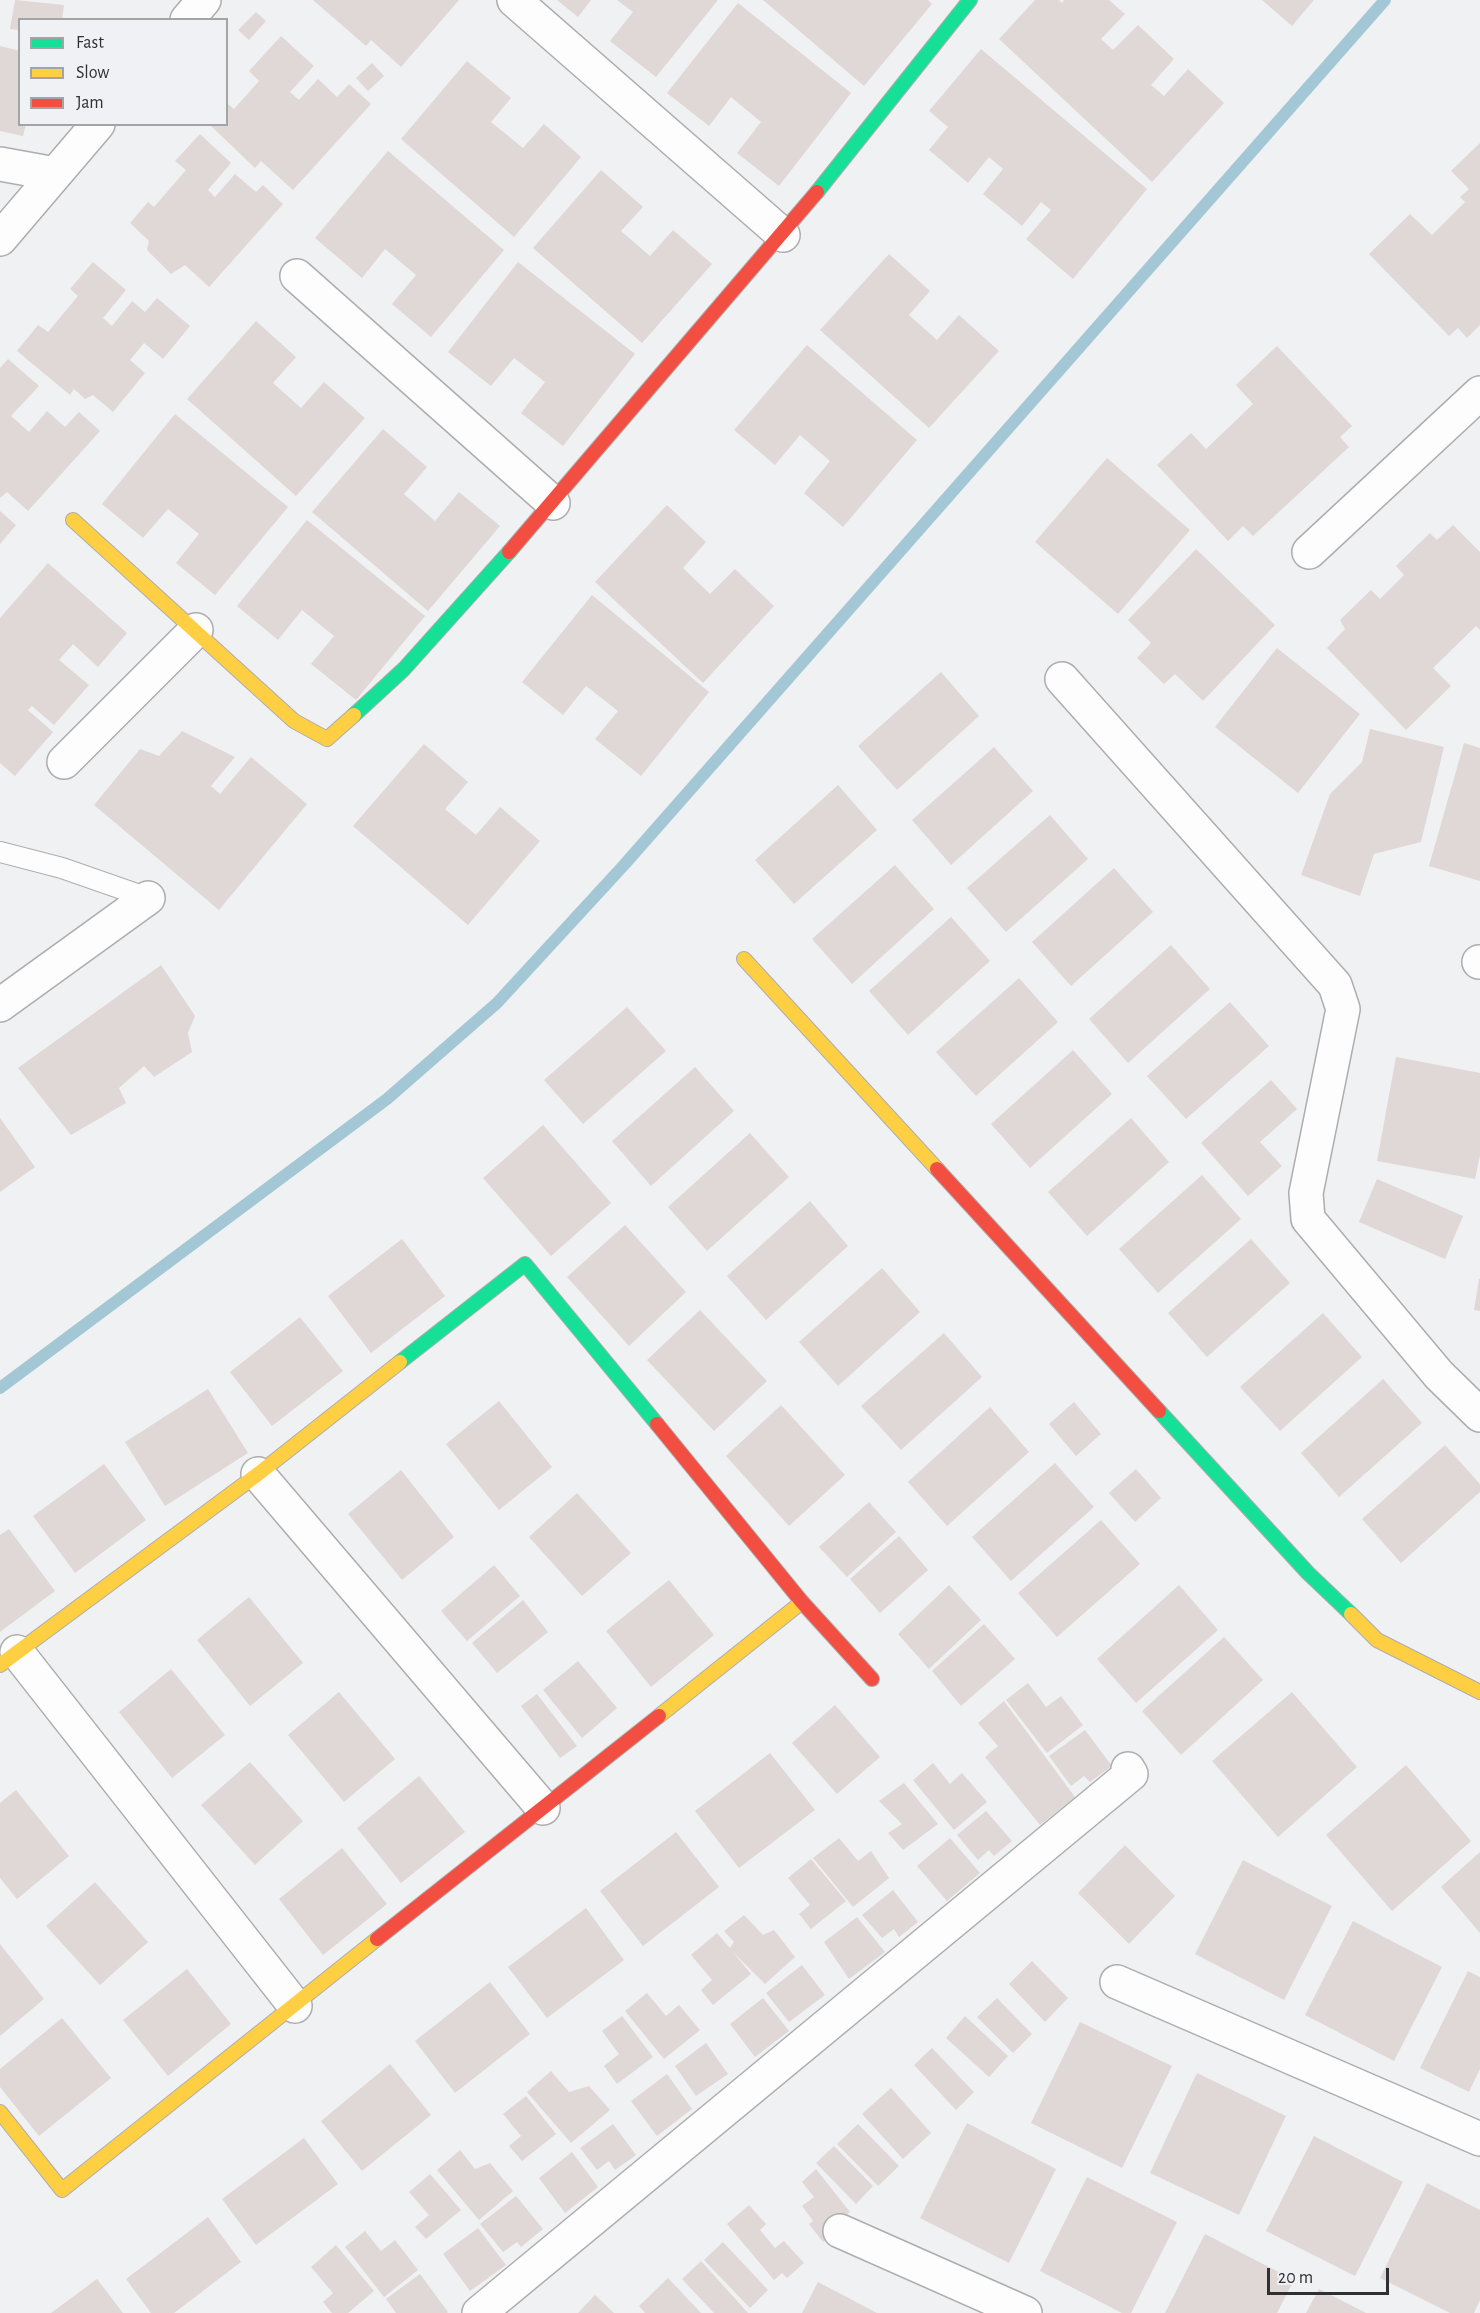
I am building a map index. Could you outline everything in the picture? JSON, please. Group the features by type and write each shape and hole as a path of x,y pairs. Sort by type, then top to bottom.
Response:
{"street":[{"path":"189,18 204,0"},
{"path":"514,0 783,235"},
{"path":"73,520 294,721 327,739 404,669 553,503 783,235 970,0"},
{"path":"0,239 96,126"},
{"path":"0,164 55,174"},
{"path":"297,276 553,503"},
{"path":"1309,552 1479,397"},
{"path":"64,762 196,630"},
{"path":"1062,679 1335,985 1343,1009 1305,1193 1308,1219 1439,1375 1480,1415"},
{"path":"7,993 147,898"},
{"path":"744,959 1308,1574 1377,1640 1480,1692"},
{"path":"295,2006 8,1658 258,1474 525,1264 802,1602 872,1679"},
{"path":"258,1474 543,1808"},
{"path":"0,2112 62,2190 802,1602"},
{"path":"479,2313 1131,1774 1128,1769"},
{"path":"1117,1982 1480,2139"},
{"path":"840,2231 1025,2313"}],"lane":[{"path":"0,852 62,868 147,898"}],"building":[{"path":"15,0 64,5 62,18 18,18 18,30 10,29"},
{"path":"313,0 459,0 401,67 371,40 366,46"},
{"path":"557,0 591,0 578,17"},
{"path":"617,0 718,0 656,77 610,41 633,12"},
{"path":"763,0 928,0 932,4 864,86"},
{"path":"1035,0 1059,0 1062,3 1064,0 1109,0 1125,14 1101,39 1113,50 1138,25 1174,59 1151,85 1164,96 1188,69 1224,103 1152,182 999,39"},
{"path":"1262,0 1314,0 1292,26"},
{"path":"738,3 851,93 779,186 737,153 761,122 731,97 709,126 667,93"},
{"path":"256,12 266,21 249,40 238,30"},
{"path":"281,36 314,66 290,92 299,100 318,79 337,97 349,84 371,104 293,190 261,161 255,168 211,126 228,126 228,104 234,109 259,81 249,71"},
{"path":"0,46 18,50 18,126 26,126 23,136 0,131"},
{"path":"981,49 1147,189 1073,279 1026,239 1051,210 1041,202 1022,226 983,194 1003,169 989,157 968,183 929,150 948,127 929,111"},
{"path":"467,61 511,98 491,122 523,148 544,124 581,157 514,237 401,139"},
{"path":"372,63 384,76 368,91 356,78"},
{"path":"200,134 231,163 208,190 215,197 235,174 256,192 263,185 283,204 209,287 185,265 171,274 147,250 149,241 130,223 148,202 154,207 186,170 175,161"},
{"path":"1480,143 1480,325 1467,338 1458,328 1449,336 1369,254 1410,214 1432,235 1465,202 1460,197 1469,189 1451,171"},
{"path":"388,151 504,250 431,337 392,304 416,275 385,249 362,278 315,238"},
{"path":"601,170 643,207 621,231 650,256 673,230 712,264 642,343 533,248"},
{"path":"889,254 930,291 909,315 937,340 959,315 999,351 929,428 820,330"},
{"path":"93,262 126,290 103,318 112,326 132,301 145,312 157,298 190,326 163,359 144,343 130,360 145,373 113,412 93,395 85,399 74,389 70,395 17,351 38,325 48,332 78,296 70,289"},
{"path":"518,262 635,354 563,446 521,413 545,382 514,358 491,386 448,352"},
{"path":"256,321 296,357 273,383 301,408 324,382 365,418 296,496 187,399"},
{"path":"807,345 917,440 843,527 804,493 830,461 800,435 775,465 734,430"},
{"path":"1277,346 1352,426 1340,437 1349,447 1253,536 1243,526 1228,541 1157,465 1191,433 1206,449 1253,404 1236,385"},
{"path":"8,359 39,386 11,416 29,432 47,411 65,427 79,412 100,431 28,511 7,492 0,498 0,368"},
{"path":"175,414 288,507 215,595 176,563 199,534 168,509 143,538 102,504"},
{"path":"383,429 427,467 404,494 435,521 459,492 500,526 428,611 312,512"},
{"path":"1107,458 1190,530 1118,614 1035,542"},
{"path":"667,505 706,542 683,568 710,594 735,569 774,606 703,683 595,582"},
{"path":"0,511 16,525 0,544"},
{"path":"307,520 425,616 356,700 311,664 334,636 302,610 278,640 237,606"},
{"path":"1453,525 1480,552 1480,630 1476,626 1433,668 1451,686 1406,730 1327,648 1345,629 1340,620 1371,590 1380,599 1404,575 1396,566 1430,533 1437,540"},
{"path":"1196,549 1275,625 1203,701 1175,674 1164,684 1137,658 1151,643 1128,620"},
{"path":"48,563 127,633 98,667 73,644 59,660 89,685 54,725 32,706 28,710 53,732 15,776 0,763 0,618"},
{"path":"592,595 709,692 641,776 595,739 618,711 586,686 563,715 522,682"},
{"path":"1277,648 1360,714 1298,793 1215,727"},
{"path":"941,672 979,716 897,790 858,746"},
{"path":"1370,729 1444,747 1421,842 1374,854 1360,896 1301,875 1330,794 1362,762"},
{"path":"182,731 235,757 211,786 220,794 251,757 307,804 219,910 94,805 140,749 159,756"},
{"path":"1464,743 1480,748 1480,881 1429,866"},
{"path":"424,744 468,782 445,809 476,835 500,807 540,841 468,925 353,826"},
{"path":"994,747 1033,791 951,865 912,820"},
{"path":"838,785 877,830 794,904 755,860"},
{"path":"1050,815 1088,859 1006,932 967,888"},
{"path":"895,865 934,909 852,984 812,939"},
{"path":"1114,868 1153,912 1071,986 1032,942"},
{"path":"951,917 990,961 908,1035 869,991"},
{"path":"1171,945 1210,989 1128,1063 1089,1019"},
{"path":"161,965 195,1016 188,1033 192,1052 154,1077 144,1066 119,1088 126,1103 71,1135 18,1068"},
{"path":"1019,978 1058,1022 976,1096 936,1052"},
{"path":"1230,1002 1269,1046 1186,1119 1147,1076"},
{"path":"627,1007 666,1051 583,1124 544,1080"},
{"path":"1073,1050 1112,1094 1030,1168 991,1124"},
{"path":"1396,1057 1480,1073 1480,1155 1475,1179 1377,1161"},
{"path":"695,1067 734,1111 651,1186 612,1141"},
{"path":"1271,1080 1297,1109 1260,1142 1282,1166 1248,1196 1201,1143"},
{"path":"0,1118 35,1167 0,1192"},
{"path":"1131,1118 1169,1162 1087,1236 1048,1192"},
{"path":"543,1125 611,1203 551,1256 483,1178"},
{"path":"750,1133 789,1177 707,1251 668,1207"},
{"path":"1202,1175 1241,1219 1158,1293 1119,1249"},
{"path":"1377,1179 1463,1216 1445,1259 1359,1222"},
{"path":"810,1201 848,1246 766,1320 727,1276"},
{"path":"625,1225 686,1292 629,1346 567,1277"},
{"path":"402,1239 445,1296 371,1353 328,1296"},
{"path":"1251,1239 1290,1283 1207,1357 1168,1313"},
{"path":"882,1268 920,1312 838,1386 799,1342"},
{"path":"1480,1279 1480,1311 1474,1310"},
{"path":"700,1310 767,1381 714,1431 647,1360"},
{"path":"1323,1313 1362,1357 1280,1431 1240,1387"},
{"path":"300,1317 343,1371 272,1426 230,1372"},
{"path":"944,1333 982,1377 901,1450 861,1406"},
{"path":"1383,1379 1422,1423 1339,1497 1301,1453"},
{"path":"208,1389 248,1453 165,1506 125,1442"},
{"path":"499,1401 552,1467 499,1510 446,1444"},
{"path":"1074,1402 1101,1434 1076,1456 1049,1424"},
{"path":"781,1405 845,1475 789,1526 726,1456"},
{"path":"990,1407 1029,1452 947,1526 908,1482"},
{"path":"1445,1445 1480,1484 1480,1492 1401,1563 1362,1519"},
{"path":"1055,1463 1094,1507 1011,1581 972,1537"},
{"path":"104,1464 146,1520 75,1573 33,1516"},
{"path":"1136,1469 1161,1498 1135,1522 1109,1493"},
{"path":"401,1470 454,1537 402,1580 348,1514"},
{"path":"577,1493 631,1553 582,1596 529,1537"},
{"path":"869,1502 896,1532 847,1577 819,1547"},
{"path":"1101,1520 1140,1564 1057,1637 1018,1593"},
{"path":"9,1529 55,1591 0,1632 0,1535"},
{"path":"899,1536 928,1570 880,1613 850,1579"},
{"path":"494,1565 520,1596 467,1641 441,1611"},
{"path":"669,1580 714,1635 651,1687 606,1631"},
{"path":"949,1585 981,1620 929,1669 898,1634"},
{"path":"1179,1585 1218,1630 1136,1703 1097,1659"},
{"path":"249,1597 303,1663 250,1706 197,1640"},
{"path":"523,1600 548,1632 497,1673 472,1643"},
{"path":"984,1624 1015,1659 961,1706 932,1671"},
{"path":"1224,1637 1263,1680 1181,1755 1142,1711"},
{"path":"578,1661 617,1708 582,1738 543,1690"},
{"path":"171,1669 225,1735 172,1778 119,1712"},
{"path":"1028,1683 1046,1707 1061,1696 1083,1725 1047,1753 1006,1700"},
{"path":"339,1692 395,1759 344,1802 288,1735"},
{"path":"1292,1692 1357,1767 1278,1837 1212,1761"},
{"path":"537,1694 577,1746 560,1758 521,1706"},
{"path":"1004,1701 1075,1797 1040,1825 985,1757 998,1746 978,1723"},
{"path":"835,1705 880,1757 837,1794 792,1743"},
{"path":"1085,1730 1112,1766 1090,1782 1084,1776 1071,1786 1049,1756"},
{"path":"770,1753 815,1810 739,1868 695,1811"},
{"path":"250,1762 303,1821 255,1865 201,1805"},
{"path":"933,1763 950,1784 962,1773 987,1802 954,1830 913,1780"},
{"path":"1406,1765 1471,1841 1392,1911 1326,1835"},
{"path":"419,1776 465,1832 401,1883 357,1828"},
{"path":"904,1783 938,1824 903,1850 888,1833 902,1824 879,1801"},
{"path":"16,1790 69,1856 17,1899 0,1878 0,1803"},
{"path":"986,1811 1012,1841 994,1856 989,1850 978,1860 957,1835"},
{"path":"676,1832 719,1887 643,1946 600,1891"},
{"path":"839,1838 858,1861 871,1851 889,1878 853,1907 813,1858"},
{"path":"950,1838 980,1873 947,1901 917,1866"},
{"path":"1125,1845 1175,1896 1129,1944 1078,1893"},
{"path":"342,1848 387,1904 323,1955 279,1899"},
{"path":"1480,1852 1480,1933 1441,1887"},
{"path":"811,1859 846,1901 811,1929 799,1914 810,1905 788,1878"},
{"path":"1243,1860 1332,1906 1284,2000 1195,1954"},
{"path":"95,1882 148,1942 100,1985 46,1926"},
{"path":"893,1890 918,1922 899,1937 894,1929 882,1938 862,1915"},
{"path":"586,1908 624,1960 547,2018 508,1967"},
{"path":"744,1915 763,1935 774,1930 795,1957 765,1984 733,1952 751,1974 713,2005 701,1990 712,1980 691,1955 717,1933 730,1948 734,1942 724,1931"},
{"path":"857,1917 885,1952 849,1979 824,1942"},
{"path":"1353,1921 1442,1967 1394,2061 1305,2015"},
{"path":"0,1944 44,1999 0,2036"},
{"path":"1032,1961 1068,1998 1045,2022 1009,1984"},
{"path":"802,1965 825,1995 789,2022 766,1993"},
{"path":"187,1969 231,2024 168,2076 123,2020"},
{"path":"1468,1971 1480,1977 1480,2069 1469,2092 1420,2068"},
{"path":"490,1982 530,2034 455,2093 415,2041"},
{"path":"647,1993 666,2016 679,2005 700,2030 664,2059 625,2011"},
{"path":"763,1998 789,2031 755,2057 730,2024"},
{"path":"997,1998 1032,2034 1013,2053 977,2017"},
{"path":"622,2016 653,2057 617,2084 604,2066 619,2054 602,2031"},
{"path":"965,2016 1008,2056 989,2077 946,2038"},
{"path":"62,2018 111,2078 39,2136 0,2087 0,2069"},
{"path":"1080,2022 1172,2066 1122,2168 1031,2123"},
{"path":"706,2043 728,2074 696,2096 675,2066"},
{"path":"932,2048 974,2092 956,2110 914,2065"},
{"path":"390,2064 431,2115 362,2171 321,2121"},
{"path":"551,2071 569,2092 589,2086 610,2110 571,2143 527,2092"},
{"path":"1197,2073 1286,2116 1239,2215 1150,2173"},
{"path":"667,2074 692,2109 657,2136 631,2101"},
{"path":"891,2088 931,2133 903,2159 862,2114"},
{"path":"526,2096 556,2134 522,2161 509,2146 521,2136 503,2114"},
{"path":"967,2123 1056,2169 1009,2263 920,2218"},
{"path":"613,2124 636,2155 615,2170 609,2161 597,2170 580,2148"},
{"path":"858,2124 899,2166 878,2186 837,2144"},
{"path":"1314,2136 1403,2182 1355,2276 1266,2231"},
{"path":"304,2138 338,2184 256,2245 222,2199"},
{"path":"834,2146 873,2186 856,2204 816,2163"},
{"path":"460,2150 475,2169 490,2163 513,2191 479,2220 437,2170"},
{"path":"572,2152 598,2187 565,2213 539,2178"},
{"path":"816,2169 850,2212 838,2222 839,2229 823,2242 809,2224 813,2221 802,2206 814,2197 802,2182"},
{"path":"430,2174 461,2210 426,2239 415,2227 429,2215 409,2192"},
{"path":"1087,2177 1177,2222 1131,2313 1122,2313 1040,2271"},
{"path":"1427,2183 1480,2210 1480,2300 1474,2313 1450,2313 1380,2278"},
{"path":"516,2196 543,2229 521,2247 517,2242 503,2252 480,2224"},
{"path":"749,2205 766,2224 760,2230 775,2248 784,2241 804,2263 787,2278 782,2273 774,2280 727,2224"},
{"path":"208,2217 241,2262 174,2313 151,2313 126,2279"},
{"path":"478,2228 506,2265 470,2291 443,2254"},
{"path":"365,2231 381,2251 395,2240 418,2270 384,2297 345,2247"},
{"path":"1205,2234 1294,2280 1277,2313 1165,2313"},
{"path":"723,2242 768,2290 750,2308 704,2260"},
{"path":"336,2245 374,2291 348,2313 332,2313 323,2302 333,2293 311,2267"},
{"path":"701,2261 748,2313 714,2313 682,2279"},
{"path":"420,2274 447,2313 396,2313 386,2299"},
{"path":"668,2278 701,2313 645,2313 639,2306"},
{"path":"97,2279 123,2313 51,2313"},
{"path":"818,2282 877,2313 802,2313"},
{"path":"1319,2289 1366,2313 1306,2313"},
{"path":"595,2295 614,2313 578,2313"}],"waterway":[{"path":"0,1388 387,1099 497,1003 624,865 1385,0"}],"traffic: fast":[{"path":"817,192 970,0"},
{"path":"354,715 404,669 509,552"},
{"path":"400,1362 525,1264 657,1424"},
{"path":"1159,1411 1308,1573 1351,1614"}],"traffic: slow":[{"path":"73,520 294,721 327,739 354,715"},
{"path":"744,959 937,1169"},
{"path":"0,1665 258,1474 400,1362"},
{"path":"659,1716 802,1602"},
{"path":"1351,1614 1377,1640 1480,1692"},
{"path":"0,2112 62,2190 377,1939"}],"traffic: jam":[{"path":"509,552 817,192"},
{"path":"937,1169 1159,1411"},
{"path":"657,1424 802,1602 872,1679"},
{"path":"377,1939 659,1716"}]}
